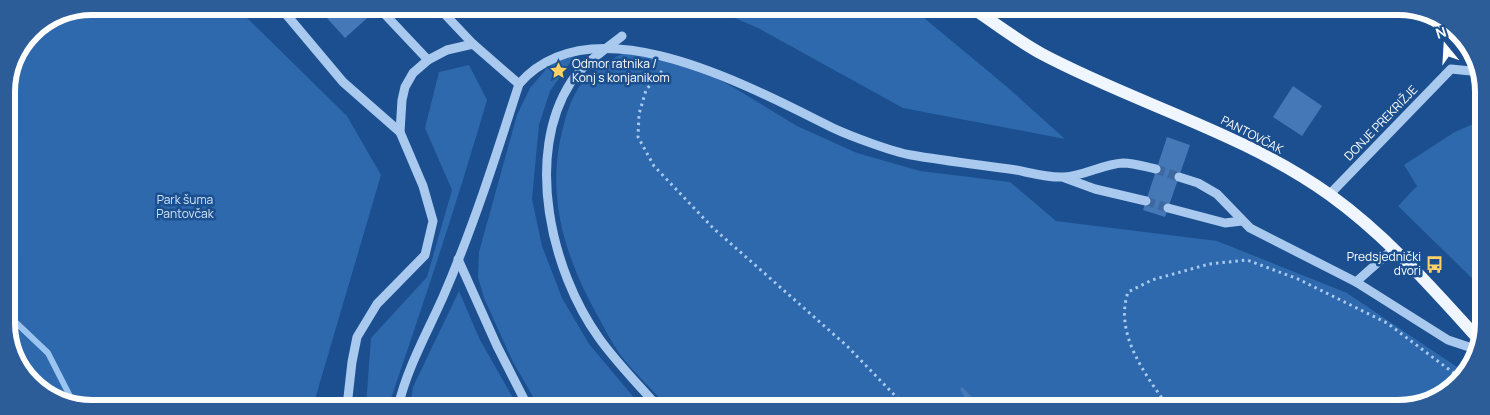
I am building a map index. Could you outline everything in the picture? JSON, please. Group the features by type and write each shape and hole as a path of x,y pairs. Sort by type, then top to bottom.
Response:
{"main road":[{"name":"PANTOVČAK","path":"983,15 1040,53 1108,86 1220,133 1284,166 1329,195 1368,225 1393,249 1474,334"}],"street":[{"path":"287,15 343,82 400,132 423,186 433,221 425,255 377,304 358,337 352,362 348,400"},
{"path":"386,15 428,60"},
{"path":"446,15 473,44 519,84"},
{"path":"608,34 626,36 571,81 550,135 546,179 550,217 559,258 574,297 598,338 652,400"},
{"path":"400,132 402,100 405,87 413,73 428,60 447,50 473,44"},
{"path":"400,400 410,367 458,259 497,156 519,84 528,70 551,49"},
{"path":"698,57 835,129 909,155 1063,177 1095,189 1146,201"},
{"name":"DONJE PREKRIŽJE","path":"1329,195 1450,69 1472,71"},
{"path":"1063,177 1123,164 1156,169"},
{"path":"1179,177 1198,183 1217,194 1242,221 1269,239 1356,282 1448,340 1470,347"},
{"path":"1168,208 1225,223 1242,221"},
{"path":"1356,282 1393,249"},
{"path":"458,259 497,346 524,400"}],"path":[{"path":"671,68 662,72 646,90 639,114 638,137 654,166 713,228 847,346 899,400"},
{"path":"1163,400 1143,371 1126,334 1123,308 1128,292 1152,280 1209,264 1247,260 1298,279 1387,323 1455,375"}],"green space":[{"name":"Park šuma Pantovčak","path":"92,15 244,15 347,116 381,175 315,400 82,399 63,394 49,387 34,374 23,357 16,338 15,323 15,87 23,58 31,45 49,28 77,16"},
{"path":"728,15 920,15 1006,86 1065,139 903,108 758,28"},
{"path":"625,53 697,68 733,87 797,126 857,153 920,171 1010,182 1056,221 1217,241 1347,293 1460,369 1445,384 1432,392 1413,399 1403,400 661,400 624,360 600,320 577,273 568,249 557,201 558,150 568,111 584,80 601,65"},
{"path":"574,57 550,91 539,125 532,199 542,246 562,298 589,344 636,400 535,400 513,362 484,298 478,277 479,252 517,115 530,88 553,61"},
{"path":"469,65 487,100 439,254 390,400 366,400 371,338 427,277 452,190 425,128 439,72"},
{"path":"1475,123 1475,281 1398,206 1417,186 1404,165 1453,133"},
{"path":"459,291 479,338 514,400 411,400 413,387"}],"building":[{"path":"324,15 370,15 345,38"},
{"path":"1293,86 1322,106 1302,136 1273,117"},
{"path":"1167,137 1190,145 1165,217 1143,210"},
{"path":"962,387 975,400 966,400 960,389"}],"waterway":[{"path":"15,322 48,353 70,396"}],"tunnel":[{"path":"1156,169 1179,177"},
{"path":"1146,201 1168,208"}],"place":[{"name":"Odmor ratnika / Konj s konjanikom","path":"558,71"},
{"name":"Predsjednički dvori","path":"1435,264"}]}
